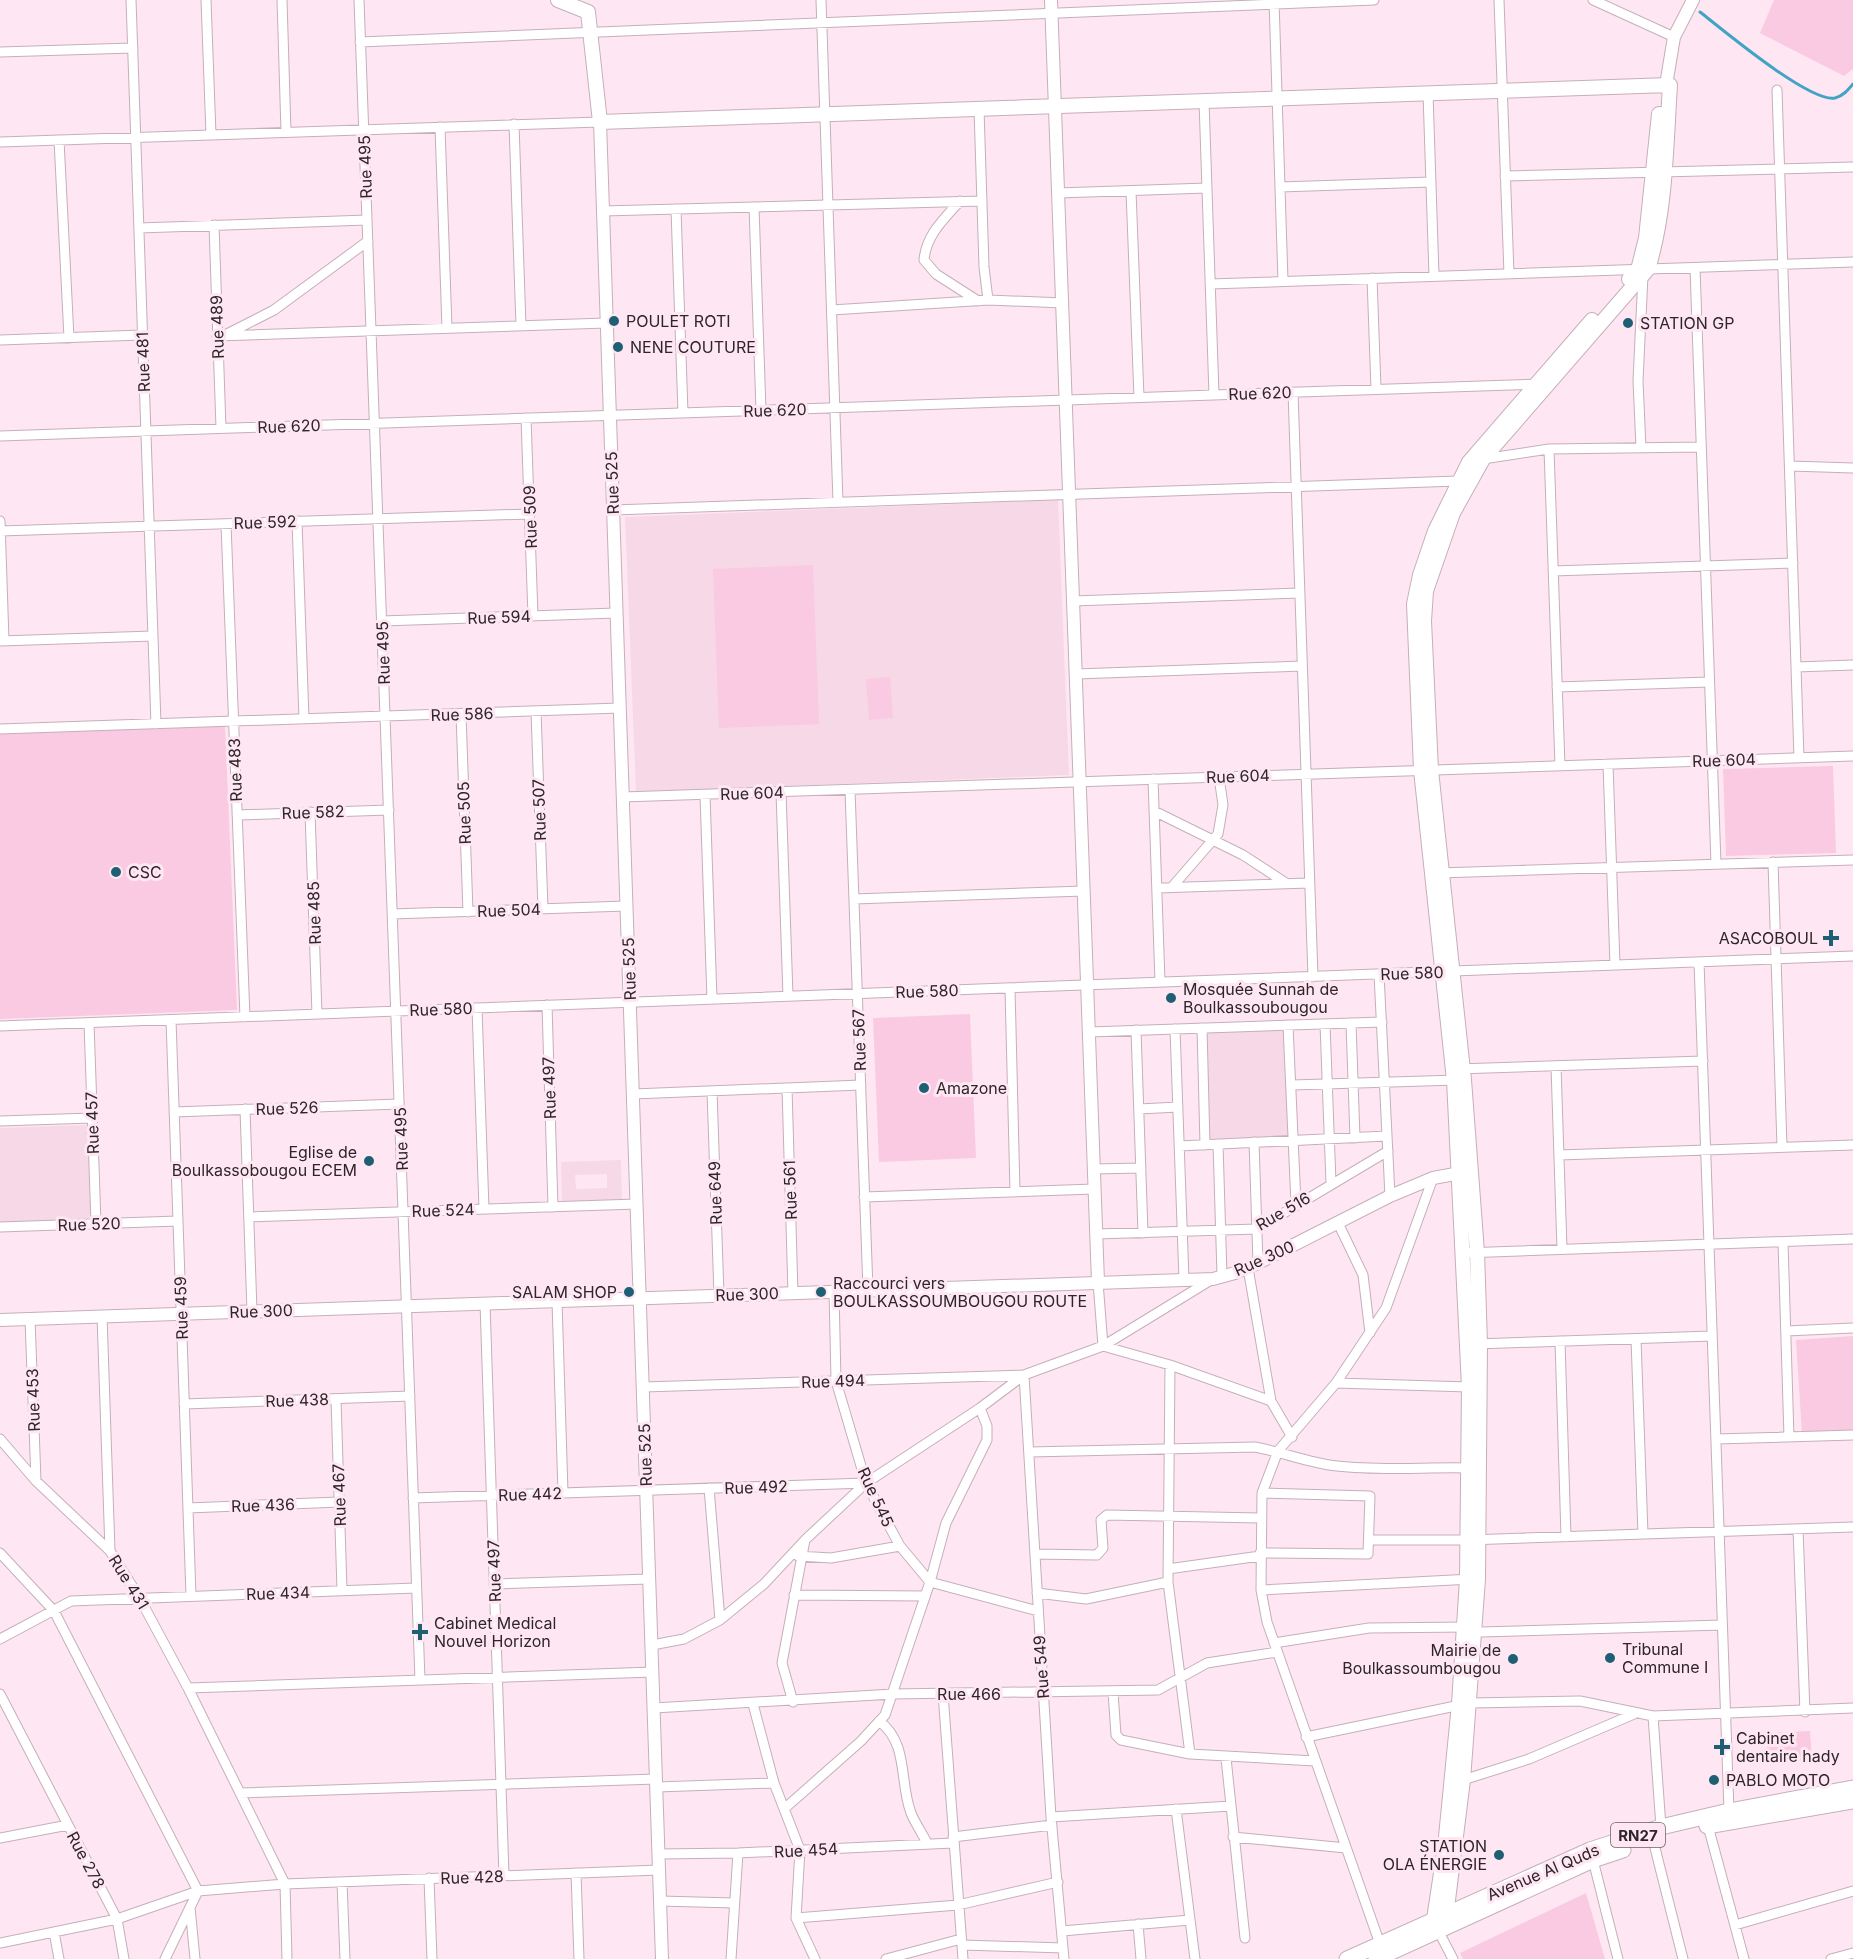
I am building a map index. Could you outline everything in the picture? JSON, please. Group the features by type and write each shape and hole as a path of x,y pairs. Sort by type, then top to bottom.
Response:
{"main road":[{"name":"Rue 525","path":"558,0 588,6 600,122"},
{"path":"600,122 1666,85 1660,172 1646,238 1643,271 1543,384 1469,462 1458,481 1425,558 1414,604 1426,770 1458,1074 1474,1344 1473,1629 1445,1847 1441,1925"},
{"path":"1426,770 1424,621 1426,591 1453,513 1483,459 1543,384"},
{"path":"1473,1540 1468,1468 1469,1387 1474,1344"},
{"path":"1441,1925 1463,1780 1465,1703"},
{"name":"Avenue Al Quds","path":"1441,1925 1590,1850 1657,1834 1729,1811 1853,1788"},
{"name":"Avenue Al Quds","path":"1347,1959 1378,1951 1657,1834 1853,1801"}],"street":[{"name":"Rue 481","path":"131,0 156,724"},
{"path":"206,0 211,135"},
{"path":"282,0 286,132"},
{"name":"Rue 495","path":"359,0 420,1680"},
{"path":"821,0 838,502"},
{"path":"1051,0 1094,1189 1103,1346"},
{"path":"360,42 1274,2 1374,0"},
{"path":"1499,0 1509,274"},
{"path":"1593,0 1674,37"},
{"path":"1666,85 1674,37 1693,0"},
{"path":"1274,2 1283,281"},
{"path":"0,52 133,48"},
{"path":"1777,90 1800,758"},
{"path":"1428,93 1434,276"},
{"path":"1204,101 1214,395"},
{"path":"979,109 983,301"},
{"path":"0,142 600,122"},
{"name":"Rue 525","path":"600,122 662,1959"},
{"path":"514,124 521,326"},
{"path":"440,127 447,328"},
{"path":"59,140 69,338"},
{"path":"1505,176 1853,167"},
{"path":"1280,187 1431,182"},
{"path":"1058,193 1206,188"},
{"path":"1131,191 1139,397"},
{"path":"960,201 938,226 925,247 924,260 936,274 983,301"},
{"path":"603,212 982,201"},
{"path":"754,207 761,410"},
{"path":"676,209 683,413"},
{"path":"139,228 367,220"},
{"name":"Rue 489","path":"214,225 221,336 220,428"},
{"path":"221,336 273,310 368,241"},
{"path":"1210,284 1643,271 1853,262"},
{"path":"1695,268 1716,864"},
{"path":"1641,448 1638,381 1643,271"},
{"path":"1372,278 1376,389"},
{"path":"832,310 983,301 1063,303"},
{"path":"221,336 606,322"},
{"path":"0,340 142,335"},
{"name":"Rue 620","path":"0,436 1543,384"},
{"path":"1293,392 1313,977"},
{"name":"Rue 509","path":"526,418 533,616"},
{"path":"1469,462 1549,449 1701,447"},
{"path":"1549,449 1560,766"},
{"path":"1790,466 1853,468"},
{"path":"613,510 1458,481"},
{"name":"Rue 592","path":"0,531 529,514"},
{"path":"0,521 2,641 153,636"},
{"path":"297,521 304,719"},
{"name":"Rue 483","path":"226,524 244,1017"},
{"path":"1553,571 1793,563"},
{"path":"1073,601 1300,593"},
{"name":"Rue 594","path":"382,621 616,613"},
{"path":"1796,667 1853,664"},
{"path":"1076,674 1302,666"},
{"path":"1557,687 1709,682"},
{"name":"Rue 586","path":"0,729 620,708"},
{"name":"Rue 507","path":"536,711 543,909"},
{"name":"Rue 505","path":"461,714 468,912"},
{"name":"Rue 604","path":"623,797 1853,756"},
{"path":"1608,764 1615,965"},
{"path":"1172,887 1212,839 1222,822 1223,806 1219,777"},
{"path":"1153,779 1160,982"},
{"name":"Rue 567","path":"850,790 868,1290"},
{"path":"781,792 788,996"},
{"path":"705,795 712,999"},
{"name":"Rue 582","path":"237,815 388,810"},
{"path":"1154,811 1212,839 1264,868 1286,884"},
{"name":"Rue 485","path":"310,812 317,1014"},
{"path":"1438,873 1853,860"},
{"path":"1773,862 1782,1147"},
{"path":"1157,888 1309,883"},
{"path":"854,898 1084,891"},
{"name":"Rue 504","path":"392,914 626,906"},
{"name":"Rue 580","path":"0,1026 1853,956"},
{"path":"1700,962 1729,1811"},
{"path":"1379,974 1390,1196"},
{"path":"1010,988 1015,1192"},
{"name":"Rue 497","path":"547,1005 553,1207"},
{"path":"477,1008 484,1209"},
{"name":"Rue 459","path":"171,1020 191,1596"},
{"path":"1089,1032 1382,1022"},
{"name":"Rue 457","path":"89,1023 96,1223"},
{"path":"1351,1023 1355,1138"},
{"path":"1325,1024 1330,1183"},
{"path":"1288,1025 1296,1204"},
{"path":"1202,1028 1205,1145"},
{"path":"1175,1029 1184,1280"},
{"path":"1136,1030 1143,1233"},
{"path":"1292,1085 1384,1082 1556,1066 1703,1061"},
{"path":"1556,1066 1562,1249"},
{"path":"633,1094 861,1085"},
{"name":"Rue 561","path":"787,1088 793,1293"},
{"name":"Rue 649","path":"712,1091 719,1295"},
{"name":"Rue 526","path":"174,1112 399,1104"},
{"path":"1139,1109 1178,1107"},
{"path":"245,1109 252,1311"},
{"path":"0,1121 92,1118"},
{"path":"1179,1146 1387,1136"},
{"path":"1254,1142 1257,1229 1253,1265 1270,1401 1292,1437"},
{"path":"652,1645 684,1639 720,1620 764,1584 806,1539 866,1483 980,1408 1024,1375 1103,1346 1217,1277 1221,1230 1218,1144"},
{"path":"1559,1155 1853,1145"},
{"name":"Rue 516","path":"1096,1234 1257,1229 1330,1183 1388,1151"},
{"path":"1094,1169 1141,1168"},
{"name":"Rue 300","path":"0,1320 1184,1280 1217,1277 1253,1265 1390,1196 1433,1178 1465,1172"},
{"path":"1378,1951 1346,1848 1275,1648 1261,1590 1260,1518 1262,1492 1278,1451 1336,1383 1386,1308 1433,1178"},
{"path":"864,1197 1094,1189"},
{"name":"Rue 524","path":"249,1217 637,1204"},
{"name":"Rue 520","path":"0,1227 178,1221"},
{"path":"1338,1223 1363,1275 1370,1333"},
{"path":"1470,1252 1853,1239"},
{"path":"1783,1242 1789,1437"},
{"name":"Rue 545","path":"834,1292 836,1381 866,1483 900,1546 930,1582"},
{"path":"557,1301 563,1493"},
{"name":"Rue 497","path":"484,1303 504,1876"},
{"path":"102,1316 110,1551"},
{"name":"Rue 453","path":"30,1319 36,1481"},
{"path":"1786,1331 1853,1328"},
{"path":"1474,1344 1712,1336"},
{"path":"1636,1339 1643,1534"},
{"path":"1560,1341 1566,1537"},
{"path":"1103,1346 1170,1365 1270,1401"},
{"path":"1170,1365 1168,1582 1190,1754"},
{"name":"Rue 494","path":"643,1388 1024,1375"},
{"name":"Rue 549","path":"1024,1375 1043,1694 1064,1959"},
{"path":"1336,1383 1469,1387"},
{"name":"Rue 438","path":"184,1404 410,1396"},
{"name":"Rue 467","path":"336,1399 342,1590"},
{"path":"784,1809 861,1741 879,1721 893,1694 930,1582 946,1522 987,1440 987,1426 980,1408"},
{"path":"1716,1439 1853,1435"},
{"name":"Rue 431","path":"0,1439 36,1481 110,1551 139,1597 188,1688 285,1884"},
{"path":"1029,1452 1255,1448 1278,1451 1295,1459 1340,1467 1468,1468"},
{"name":"Rue 492","path":"646,1490 866,1483"},
{"path":"709,1488 720,1620"},
{"name":"Rue 442","path":"413,1498 646,1490"},
{"path":"1168,1569 1260,1555 1368,1554 1370,1496 1262,1492"},
{"name":"Rue 436","path":"188,1508 339,1502"},
{"path":"1035,1554 1097,1555 1103,1548 1103,1516 1260,1518"},
{"path":"1369,1540 1473,1540 1853,1527"},
{"path":"1798,1529 1805,1712"},
{"path":"793,1702 782,1663 806,1539"},
{"path":"791,1555 831,1558 900,1546"},
{"path":"0,1553 54,1611 198,1891 165,1959"},
{"path":"494,1584 649,1579"},
{"path":"1261,1590 1472,1579"},
{"path":"930,1582 1038,1611"},
{"path":"1037,1593 1086,1599 1168,1582"},
{"name":"Rue 434","path":"0,1638 71,1601 416,1588"},
{"path":"794,1595 925,1596"},
{"name":"Rue 466","path":"654,1708 793,1702 893,1694 1043,1694 1158,1690 1181,1680 1207,1664 1369,1628 1473,1629 1722,1625"},
{"path":"188,1688 652,1672"},
{"path":"1113,1692 1118,1738 1190,1754 1226,1758 1315,1761"},
{"name":"Rue 278","path":"0,1694 117,1919 124,1959"},
{"path":"943,1694 963,1959"},
{"path":"1306,1737 1465,1703 1580,1701 1613,1706 1634,1714 1653,1716 1805,1712 1853,1708"},
{"path":"753,1704 774,1783 800,1850 796,1918 815,1959"},
{"path":"1463,1780 1529,1759 1634,1714"},
{"path":"1653,1716 1657,1834 1683,1959"},
{"path":"879,1721 890,1729 899,1746 911,1813 927,1843"},
{"path":"1226,1758 1245,1938"},
{"path":"240,1793 501,1784 774,1783"},
{"name":"Rue 454","path":"659,1854 738,1853 927,1843 1052,1821 1231,1806"},
{"path":"1176,1809 1195,1959"},
{"path":"0,1838 68,1825"},
{"path":"1708,1826 1744,1959"},
{"path":"1233,1837 1346,1848"},
{"path":"731,1959 738,1853"},
{"path":"1593,1860 1618,1959"},
{"name":"Rue 428","path":"117,1919 198,1891 285,1884 659,1869"},
{"path":"576,1873 579,1959"},
{"path":"429,1878 432,1959"},
{"path":"342,1882 345,1959"},
{"path":"796,1918 958,1905 1059,1882"},
{"path":"285,1884 287,1959"},
{"path":"1735,1925 1853,1891"},
{"path":"660,1901 735,1904"},
{"path":"190,1907 195,1959"},
{"path":"0,1943 117,1919"},
{"path":"1062,1931 1190,1920"},
{"path":"1138,1924 1141,1959"},
{"path":"1441,1925 1453,1959"},
{"path":"54,1932 59,1959"},
{"path":"886,1959 962,1942 1063,1948"},
{"path":"1831,1959 1853,1953"}],"shaded area":[{"path":"1774,0 1853,0 1853,69 1844,76 1760,33"},
{"path":"1058,500 1069,775 636,792 625,517"},
{"path":"813,565 819,724 719,728 713,569"},
{"path":"890,677 893,718 869,720 866,679"},
{"name":"CSC","path":"225,725 237,1010 0,1019 0,734"},
{"path":"1833,766 1836,853 1726,856 1723,769"},
{"name":"Amazone","path":"970,1014 976,1158 879,1162 873,1018"},
{"path":"1288,1029 1293,1146 1207,1149 1203,1032"},
{"path":"88,1125 91,1221 0,1224 0,1128"},
{"path":"621,1160 622,1200 562,1202 561,1162","holes":["607,1174 607,1188 576,1189 575,1175"]},
{"path":"1853,1336 1853,1431 1802,1434 1796,1340"},
{"path":"1810,1731 1812,1760 1768,1762 1766,1733"},
{"path":"1586,1893 1605,1959 1463,1959 1460,1953"}],"waterway":[{"path":"1700,12 1767,64 1807,89 1835,98 1847,91 1853,84"}],"place":[{"name":"POULET ROTI","path":"614,321"},
{"name":"STATION GP","path":"1628,323"},
{"name":"NENE COUTURE","path":"618,347"},
{"name":"CSC","path":"116,872"},
{"name":"ASACOBOUL","path":"1831,938"},
{"name":"Mosquée Sunnah de Boulkassoubougou","path":"1171,998"},
{"name":"Amazone","path":"924,1088"},
{"name":"Eglise de Boulkassobougou ECEM","path":"369,1161"},
{"name":"SALAM SHOP","path":"629,1292"},
{"name":"Raccourci vers BOULKASSOUMBOUGOU ROUTE","path":"821,1292"},
{"name":"Cabinet Medical Nouvel Horizon","path":"420,1632"},
{"name":"Tribunal Commune I","path":"1610,1658"},
{"name":"Mairie de Boulkassoumbougou","path":"1513,1659"},
{"name":"Cabinet dentaire hady","path":"1722,1747"},
{"name":"PABLO MOTO","path":"1714,1780"},
{"name":"STATION OLA ÉNERGIE","path":"1499,1855"}]}
